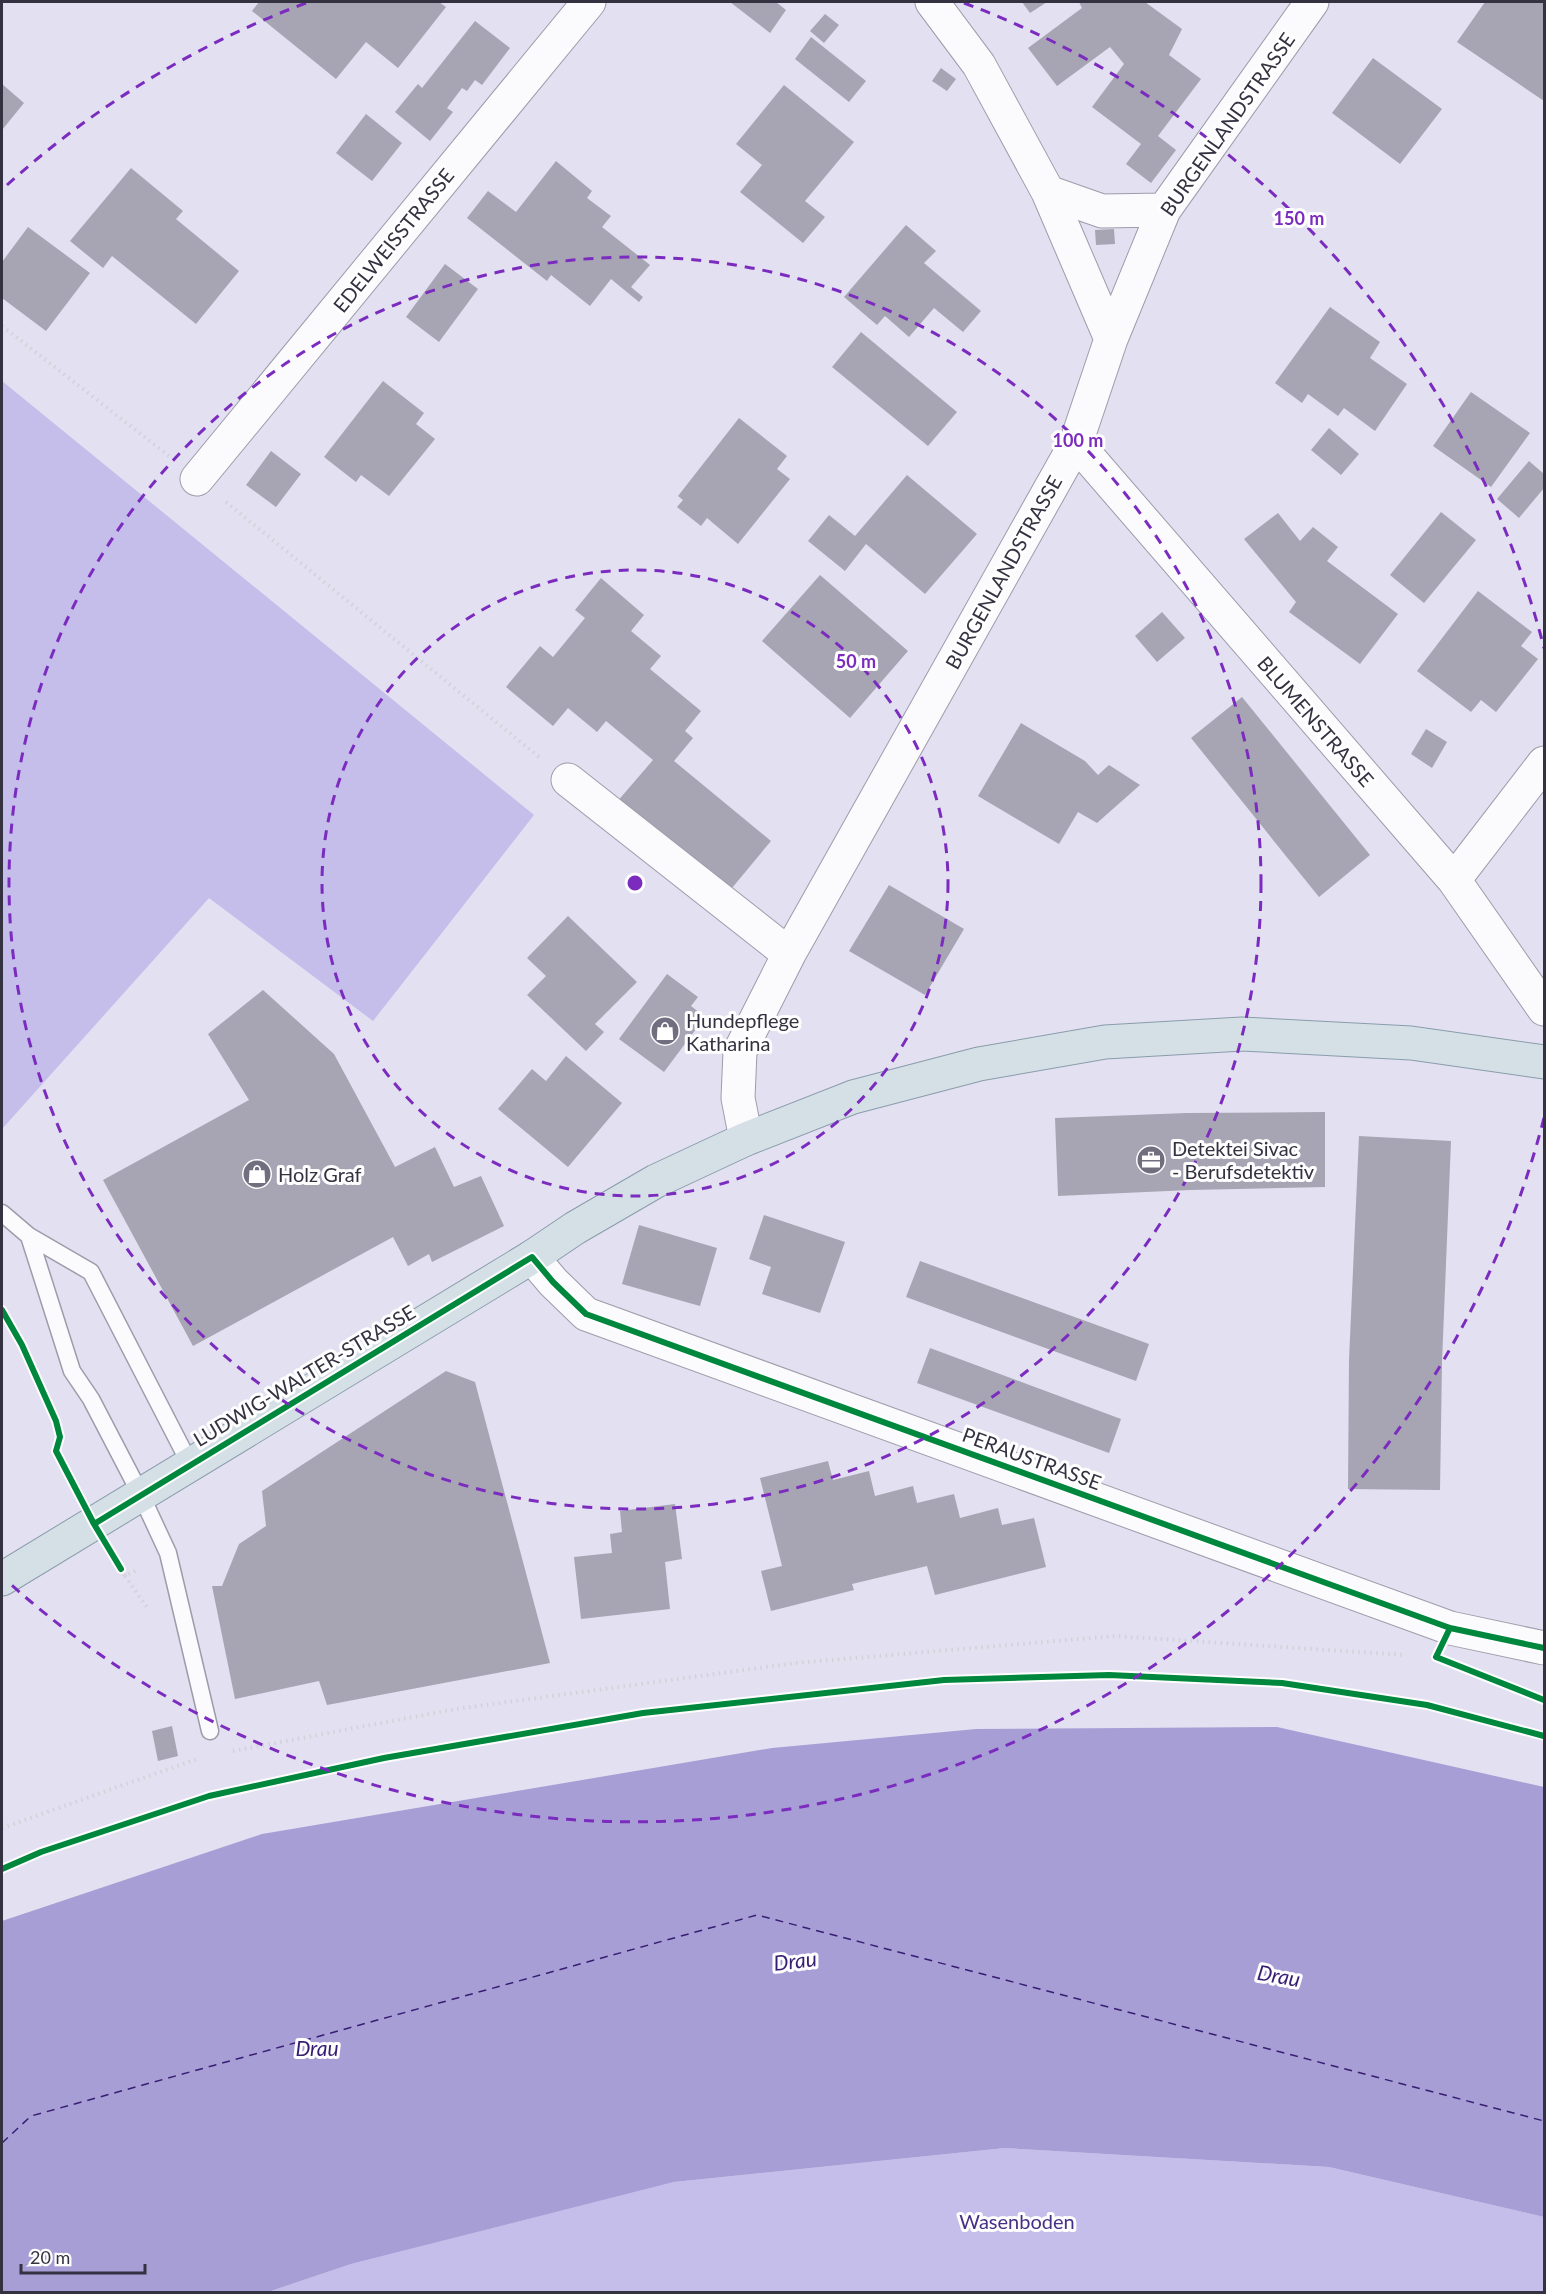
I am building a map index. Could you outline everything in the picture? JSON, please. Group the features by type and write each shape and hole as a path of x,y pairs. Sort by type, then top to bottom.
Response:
{"main road":[{"name":"LUDWIG-WALTER-STRASSE","path":"2,1579 532,1257 574,1228 656,1182 746,1139 853,1097 979,1064 1105,1042 1242,1034 1411,1043 1545,1062"}],"street":[{"name":"EDELWEISSTRASSE","path":"197,478 589,2"},
{"path":"932,2 979,65 1048,192 1111,339"},
{"name":"BURGENLANDSTRASSE","path":"746,1139 738,1098 740,1051 789,954 1076,443 1111,339 1164,210 1312,2"},
{"path":"1048,192 1102,211 1164,210"},
{"name":"BLUMENSTRASSE","path":"1076,443 1454,880 1545,1009"},
{"path":"1454,880 1545,763"},
{"path":"568,780 789,954"},
{"name":"PERAUSTRASSE","path":"532,1257 553,1282 586,1314 1443,1643 1545,1648"}],"lane":[{"path":"2,1213 29,1236 91,1272 190,1464"},
{"path":"29,1236 72,1371 91,1399 168,1553 210,1731"}],"path":[{"path":"2,326 197,478 568,780"},
{"path":"94,1524 125,1576 139,1569"},
{"path":"225,1753 456,1709 796,1663 1115,1636 1443,1643"},
{"path":"2,1828 190,1760 202,1758"}],"green space":[{"path":"2,381 534,815 373,1021 209,898 2,1129"},
{"name":"Wasenboden","path":"1005,2148 1329,2167 1544,2217 1544,2292 268,2292 351,2264 674,2182"}],"water":[{"name":"Drau","path":"1277,1727 1544,1787 1544,2217 1329,2167 1005,2148 674,2182 351,2264 268,2292 2,2292 2,1921 262,1834 772,1748 976,1729"}],"building":[{"path":"259,2 439,2 446,7 398,68 366,42 336,79 252,11"},
{"path":"730,2 776,2 786,10 770,33"},
{"path":"1022,2 1047,2 1030,13"},
{"path":"1079,2 1145,2 1182,29 1169,55 1201,79 1158,136 1176,150 1151,183 1126,164 1141,144 1092,107 1124,64 1110,47 1057,86 1028,48 1082,8"},
{"path":"1485,2 1544,2 1544,101 1457,42"},
{"path":"825,14 839,25 824,43 810,31"},
{"path":"475,21 510,48 482,85 475,80 467,91 462,88 447,108 453,112 430,141 395,112 418,84 422,88"},
{"path":"811,37 866,81 849,102 795,59"},
{"path":"1373,58 1442,109 1400,164 1332,113"},
{"path":"941,68 956,79 947,91 932,81"},
{"path":"2,84 24,103 2,130"},
{"path":"784,85 854,142 805,201 825,217 803,243 740,192 762,165 736,144"},
{"path":"366,114 402,143 372,181 336,153"},
{"path":"556,161 592,191 587,198 611,216 602,227 650,265 631,287 643,297 639,302 611,279 590,306 551,275 547,281 467,218 488,191 516,212"},
{"path":"131,168 183,211 176,219 239,271 196,324 112,256 103,268 70,241"},
{"path":"906,225 936,251 924,263 981,311 963,332 934,308 909,337 885,316 877,325 844,297"},
{"path":"28,227 90,273 46,331 2,298 2,262"},
{"path":"1114,229 1115,244 1096,245 1095,230"},
{"path":"445,264 478,289 439,342 406,317"},
{"path":"1330,307 1380,342 1370,358 1407,384 1375,431 1344,408 1338,416 1308,394 1302,403 1275,383"},
{"path":"861,332 957,412 928,446 832,367"},
{"path":"383,381 424,413 416,424 435,439 389,496 361,475 356,482 324,457"},
{"path":"1471,392 1530,433 1491,487 1433,446"},
{"path":"739,418 787,456 777,469 790,479 738,544 707,518 701,526 677,507 683,500 678,496"},
{"path":"1329,428 1359,454 1341,475 1311,450"},
{"path":"271,451 301,474 276,507 246,485"},
{"path":"1529,461 1544,474 1544,488 1519,518 1497,499"},
{"path":"907,475 977,534 925,594 866,544 845,571 808,541 829,515 855,536"},
{"path":"1441,512 1476,540 1424,603 1390,575"},
{"path":"1278,513 1300,541 1313,527 1338,547 1327,561 1398,614 1360,664 1289,612 1296,602 1244,539"},
{"path":"820,575 908,651 850,718 762,641"},
{"path":"601,578 644,615 631,631 661,656 650,669 701,711 685,731 693,738 674,761 771,841 727,894 616,803 653,760 606,721 597,732 568,708 553,726 506,687 540,646 553,657 585,618 575,610"},
{"path":"1478,591 1532,632 1521,646 1538,659 1496,712 1481,700 1471,712 1417,671"},
{"path":"1162,612 1185,638 1157,662 1135,636"},
{"path":"1242,697 1370,855 1319,897 1191,738"},
{"path":"1021,723 1085,761 1098,775 1109,765 1140,785 1097,823 1078,812 1059,844 978,796"},
{"path":"1426,729 1447,742 1432,768 1411,754"},
{"path":"889,885 964,929 925,995 849,951"},
{"path":"568,916 637,982 595,1024 604,1032 586,1051 527,995 546,976 527,958"},
{"path":"667,974 698,997 691,1006 705,1017 664,1072 619,1039"},
{"name":"Holz Graf","path":"263,990 334,1054 395,1167 435,1147 454,1187 481,1176 504,1226 432,1262 429,1254 408,1266 393,1237 193,1346 103,1180 249,1100 208,1034"},
{"path":"566,1056 622,1103 568,1167 498,1109 532,1069 546,1081"},
{"path":"1325,1112 1325,1187 1058,1196 1055,1118 1187,1113"},
{"path":"1359,1136 1451,1141 1442,1362 1440,1490 1348,1489 1349,1360"},
{"path":"764,1215 845,1242 820,1313 762,1294 771,1267 749,1259"},
{"path":"639,1225 717,1248 700,1306 622,1284"},
{"path":"920,1261 1149,1344 1136,1381 906,1297"},
{"path":"930,1348 1121,1419 1109,1453 917,1383"},
{"path":"446,1371 475,1382 550,1663 327,1705 319,1681 235,1699 212,1586 222,1586 239,1544 266,1526 262,1491"},
{"path":"828,1461 833,1480 869,1471 875,1496 913,1486 917,1503 954,1494 960,1518 998,1508 1002,1525 1034,1518 1046,1567 935,1595 927,1566 852,1584 854,1590 771,1611 761,1571 782,1566 760,1478"},
{"path":"675,1504 682,1559 665,1562 670,1609 581,1619 574,1557 612,1553 610,1534 622,1532 620,1511"},
{"path":"172,1726 178,1756 158,1761 152,1731"}],"ferry route":[{"path":"2,2143 31,2116 757,1915 1544,2121"}],"cycle path":[{"path":"94,1524 532,1257 553,1282 586,1314 1450,1628 1544,1648"},
{"path":"2,1310 22,1345 56,1421 60,1437 56,1451 94,1524 121,1569"},
{"path":"1450,1628 1436,1657 1544,1700"},
{"path":"2,1869 41,1852 209,1796 384,1758 643,1713 944,1680 1109,1675 1282,1683 1427,1705 1544,1736"}],"place":[{"name":"Hundepflege Katharina","path":"665,1031"},
{"name":"Detektei Sivac - Berufsdetektiv","path":"1151,1160"},
{"name":"Holz Graf","path":"257,1174"}]}
